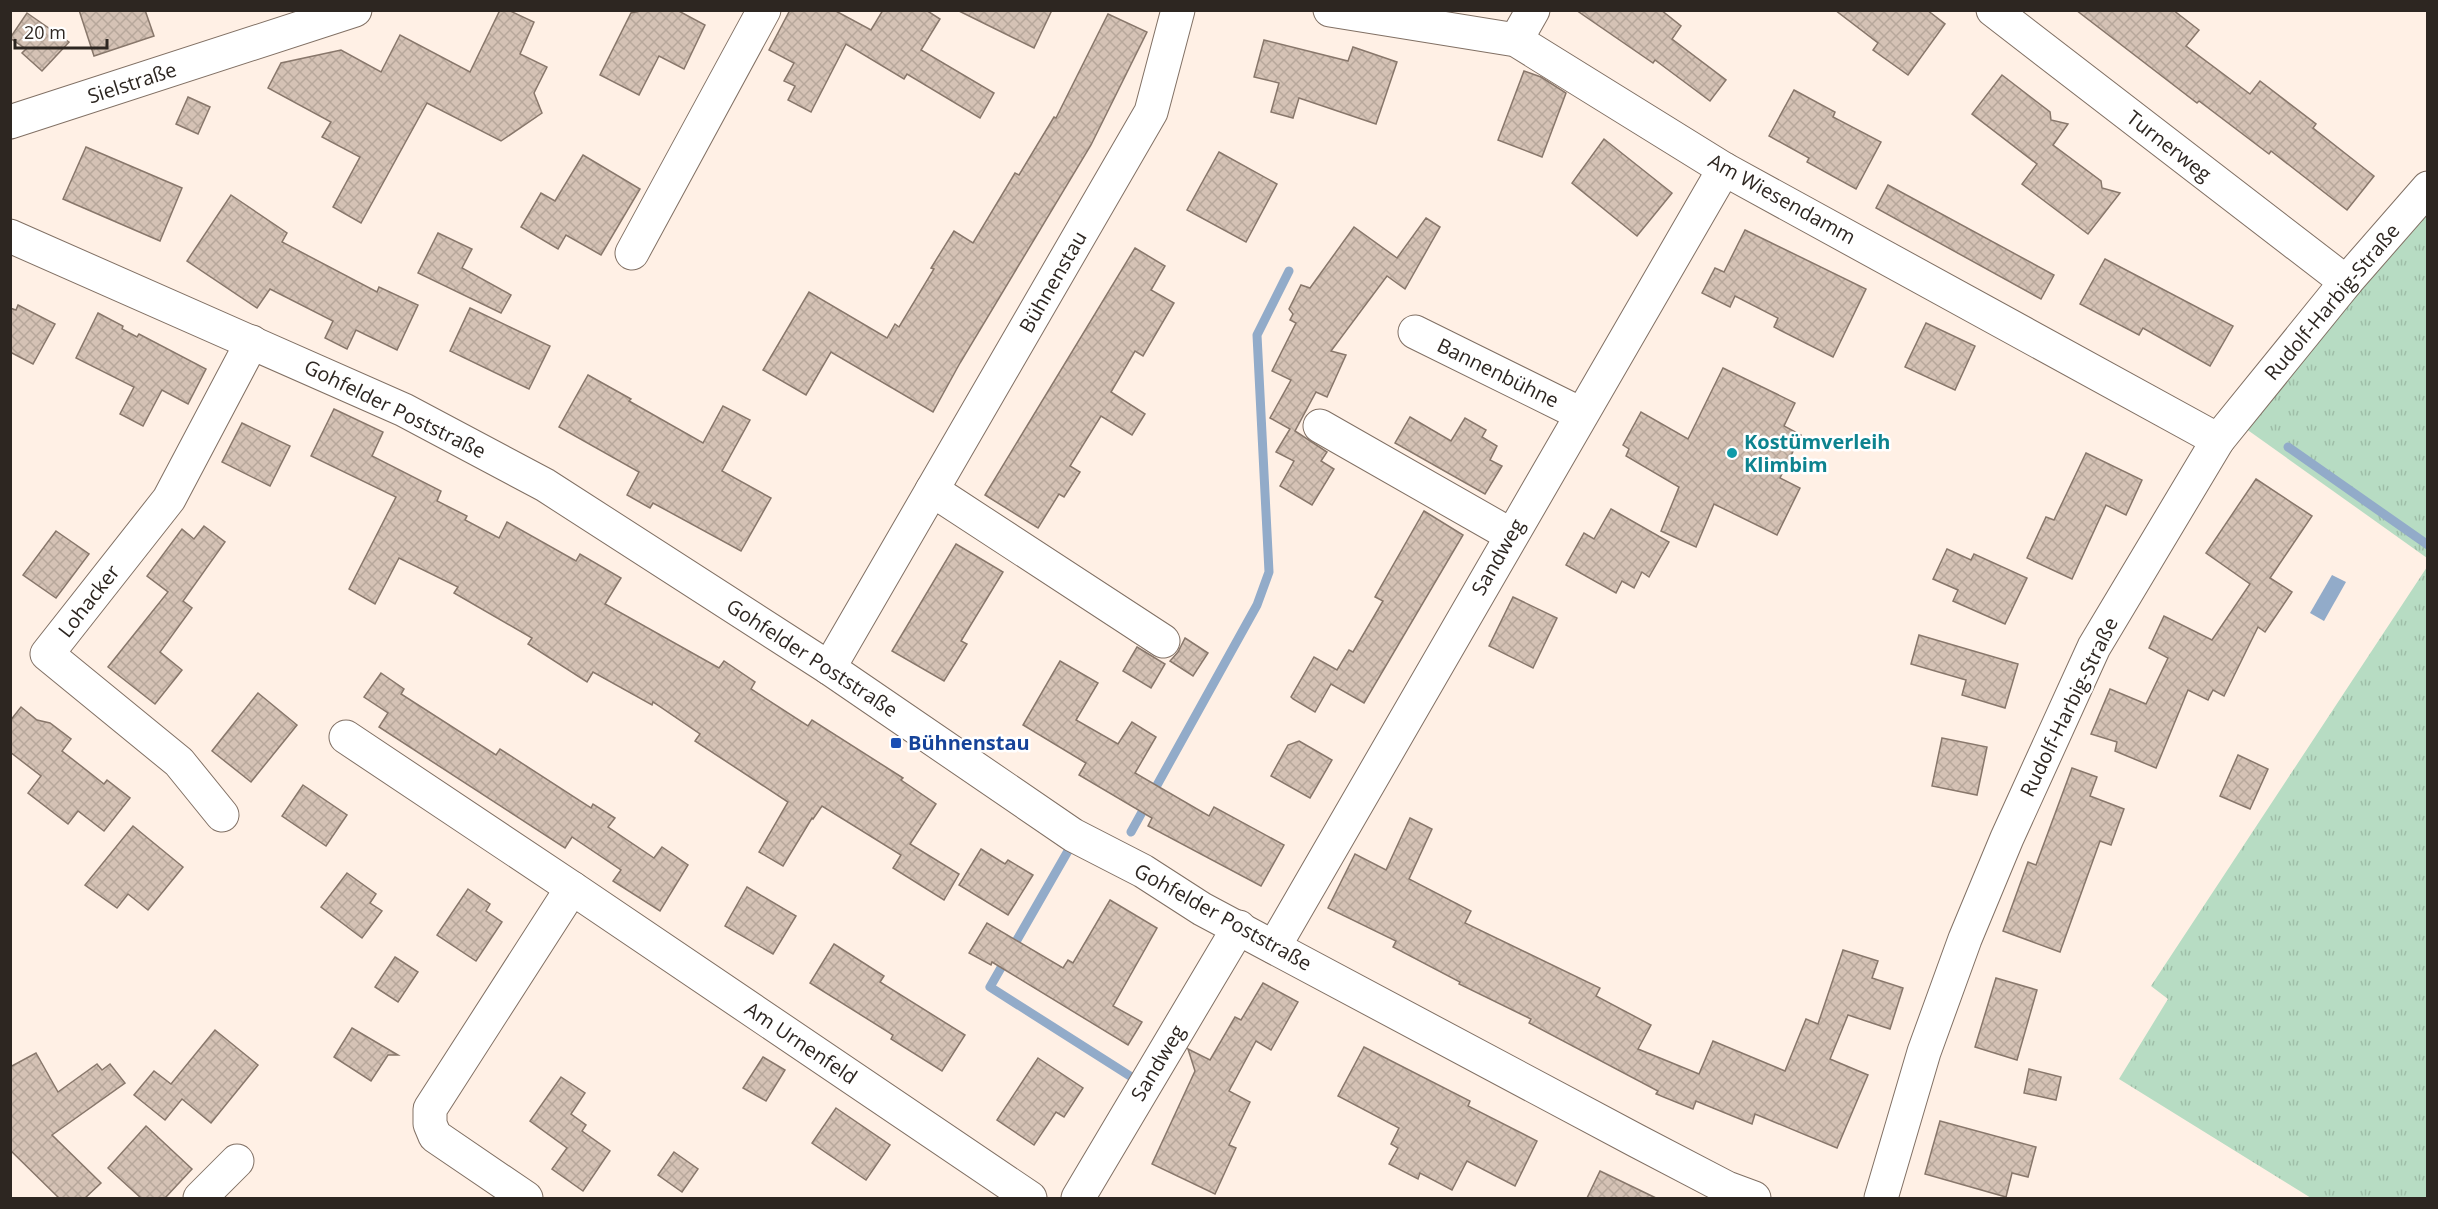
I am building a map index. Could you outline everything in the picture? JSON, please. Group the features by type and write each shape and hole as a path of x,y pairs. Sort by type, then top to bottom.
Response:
{"street":[{"name":"Sielstraße","path":"10,122 355,10"},
{"path":"632,253 764,10"},
{"name":"Bühnenstau","path":"829,668 1151,112 1178,10"},
{"name":"Am Wiesendamm","path":"1330,10 1516,40 1724,169 2218,440"},
{"path":"1516,40 1533,10"},
{"name":"Turnerweg","path":"1993,10 2346,282"},
{"name":"Sandweg","path":"1274,947 1724,169"},
{"name":"Rudolf-Harbig-Straße","path":"1881,1198 1924,1052 1965,939 2007,838 2094,646 2218,440 2346,282 2427,188"},
{"name":"Gohfelder Poststraße","path":"10,236 404,410 545,484 829,668 1074,835 1143,871 1202,909 1734,1195"},
{"name":"Bannenbühne","path":"1415,332 1581,414"},
{"name":"Lohacker","path":"222,815 179,762 47,654 169,499 252,342"},
{"path":"1320,426 1511,535"},
{"path":"932,490 1163,641"},
{"name":"Am Urnenfeld","path":"346,736 1030,1198"},
{"path":"526,1198 435,1136 430,1124 430,1109 572,888"},
{"name":"Sandweg","path":"1078,1198 1239,927"},
{"path":"200,1198 237,1161"}],"green space":[{"path":"2427,191 2427,558 2242,426"},
{"path":"2427,567 2427,1198 2311,1198 2119,1079 2168,999 2151,986"}],"water":[{"path":"2332,575 2346,582 2324,621 2310,613"}],"building":[{"path":"79,10 145,10 154,36 94,56"},
{"path":"500,10 508,10 534,22 520,54 547,67 534,93 542,113 501,141 427,103 361,223 333,207 360,157 322,137 331,122 268,88 281,63 341,50 381,72 400,35 470,72"},
{"path":"645,10 677,10 705,25 684,69 659,56 639,95 600,75 631,13"},
{"path":"790,10 834,10 871,30 883,10 926,10 940,19 921,50 994,93 980,118 907,74 904,79 846,44 811,112 788,100 795,86 784,81 794,63 769,50"},
{"path":"957,10 1052,10 1034,48"},
{"path":"1576,10 1661,10 1681,26 1672,39 1726,80 1710,101 1655,60 1653,63"},
{"path":"1835,10 1927,10 1945,24 1908,75 1873,50 1878,43"},
{"path":"2076,10 2173,10 2199,30 2186,46 2250,94 2260,81 2316,124 2313,128 2374,176 2347,210 2271,151 2269,154 2199,101 2197,103"},
{"path":"27,13 69,42 42,71 22,53 26,49 10,38"},
{"path":"1108,14 1147,32 1091,145 933,412 831,352 806,395 763,370 809,292 887,338 895,324 899,327 954,231 973,243 1015,173 1019,175 1054,117 1056,118"},
{"path":"1264,40 1348,61 1353,47 1397,62 1376,124 1299,98 1293,118 1271,112 1279,83 1254,77"},
{"path":"1524,71 1541,77 1566,93 1542,157 1498,140"},
{"path":"2002,75 2050,112 2051,120 2068,124 2053,145 2101,181 2102,188 2120,193 2088,234 2022,184 2037,164 1972,114"},
{"path":"1794,90 1835,112 1833,117 1881,142 1856,189 1807,162 1809,158 1769,136"},
{"path":"188,97 210,107 198,134 176,124"},
{"path":"1604,139 1672,193 1637,236 1572,183"},
{"path":"86,147 182,188 160,241 63,199"},
{"path":"1219,152 1277,184 1246,242 1187,210"},
{"path":"583,155 640,189 601,255 566,235 558,249 521,227 541,193 555,201"},
{"path":"1888,185 2054,275 2041,299 1876,208"},
{"path":"231,195 287,233 282,242 377,292 379,287 418,305 397,350 356,330 347,349 325,338 333,321 270,289 257,308 187,261"},
{"path":"1426,218 1440,227 1405,289 1387,276 1331,351 1346,355 1327,397 1316,392 1295,431 1327,452 1321,461 1334,469 1312,505 1280,486 1294,461 1276,452 1290,429 1270,418 1291,380 1272,371 1296,323 1290,320 1293,314 1289,309 1301,285 1310,288 1354,227 1397,258"},
{"path":"1745,230 1866,289 1833,357 1774,327 1778,318 1735,296 1730,307 1702,293 1715,268 1724,272"},
{"path":"438,233 472,249 462,268 511,295 501,313 418,273"},
{"path":"1135,248 1165,266 1151,290 1174,303 1143,356 1135,351 1111,392 1145,414 1132,435 1101,416 1070,466 1080,472 1064,497 1059,494 1038,528 985,495"},
{"path":"2105,259 2233,326 2210,366 2143,328 2139,335 2080,304"},
{"path":"18,305 55,324 33,364 10,352 10,308 16,310"},
{"path":"470,308 550,346 529,389 450,351"},
{"path":"98,313 123,326 122,329 137,337 139,334 206,369 188,404 162,390 143,426 120,414 134,387 76,358"},
{"path":"1926,323 1975,346 1955,390 1905,367"},
{"name":"Kostümverleih Klimbim","path":"1723,368 1795,403 1784,426 1801,435 1780,478 1800,488 1777,535 1714,504 1696,547 1661,531 1679,487 1626,456 1629,449 1623,445 1641,412 1688,439"},
{"path":"588,375 703,443 723,406 750,420 722,471 771,498 741,551 653,503 650,508 627,495 639,472 559,427"},
{"path":"334,409 383,432 372,456 441,491 437,501 467,516 465,520 499,538 507,522 576,561 580,554 621,578 605,604 719,668 724,661 755,682 751,689 808,726 812,720 903,778 901,780 936,804 910,844 959,874 944,900 893,868 901,855 822,806 812,818 783,866 759,852 788,802 695,741 700,734 653,702 652,705 593,672 587,682 528,644 532,638 454,593 458,587 399,558 375,604 349,589 396,497 311,456"},
{"path":"1410,417 1451,441 1465,418 1486,430 1482,437 1497,446 1490,460 1502,466 1485,494 1395,443"},
{"path":"242,423 290,446 270,486 222,462"},
{"path":"2086,453 2142,480 2126,515 2106,505 2072,579 2027,558 2046,517 2054,520"},
{"path":"2256,479 2312,516 2270,578 2292,592 2265,632 2258,627 2224,696 2213,690 2208,700 2188,690 2156,768 2115,751 2117,742 2091,734 2110,689 2146,704 2168,658 2149,648 2164,616 2212,640 2250,584 2206,553"},
{"path":"1611,509 1669,542 1649,577 1642,572 1634,588 1622,581 1616,593 1566,565 1584,533 1594,539"},
{"path":"1424,511 1463,535 1364,703 1331,684 1315,712 1293,699 1291,697 1314,657 1337,670 1349,650 1353,652 1383,601 1375,597"},
{"path":"204,526 225,542 183,601 192,608 160,652 182,670 155,704 108,667 168,592 147,576 182,529 194,539"},
{"path":"56,531 89,554 56,598 23,575"},
{"path":"956,544 1003,572 961,641 967,644 944,681 892,651"},
{"path":"1947,549 1971,560 1974,554 2027,578 2005,624 1953,601 1958,590 1933,579"},
{"path":"1513,597 1557,618 1533,668 1489,646"},
{"path":"1919,635 2018,664 2005,708 1962,695 1966,680 1911,664"},
{"path":"1185,638 1208,653 1193,676 1170,661"},
{"path":"1137,647 1165,664 1151,688 1123,671"},
{"path":"1060,661 1098,683 1076,720 1118,744 1132,722 1156,737 1135,773 1209,816 1214,807 1284,845 1261,886 1148,826 1152,818 1079,775 1086,763 1023,725"},
{"path":"381,673 404,689 401,694 496,755 500,749 591,808 593,804 615,818 608,827 654,858 662,847 688,865 660,911 613,881 621,870 572,837 565,848 379,727 388,713 364,697"},
{"path":"258,693 297,725 251,782 212,751"},
{"path":"21,707 37,720 50,723 71,739 62,751 104,784 107,780 130,798 104,831 78,811 68,824 28,793 41,776 10,752 10,721"},
{"path":"1942,738 1987,747 1977,795 1932,786"},
{"path":"1299,741 1332,760 1310,798 1271,776 1288,745"},
{"path":"2238,755 2268,769 2250,809 2220,796"},
{"path":"2072,768 2097,777 2090,796 2124,809 2111,845 2100,841 2060,952 2003,931 2028,862 2036,865"},
{"path":"303,785 347,815 326,846 282,816"},
{"path":"1410,818 1432,829 1409,879 1471,911 1465,923 1600,988 1596,996 1651,1025 1638,1049 1699,1074 1713,1041 1785,1071 1806,1019 1818,1024 1843,950 1878,961 1872,978 1903,988 1890,1029 1848,1015 1830,1059 1868,1075 1837,1148 1755,1114 1752,1124 1696,1101 1693,1109 1656,1094 1658,1091 1529,1023 1531,1019 1459,984 1460,982 1393,947 1396,941 1328,908 1355,854 1386,870"},
{"path":"133,826 183,867 148,910 128,894 117,908 85,885"},
{"path":"981,849 1005,864 1008,860 1033,875 1008,915 959,885"},
{"path":"347,873 376,894 370,903 382,911 362,938 321,907"},
{"path":"747,887 796,916 773,954 725,926"},
{"path":"468,889 490,904 486,911 502,922 476,961 437,935"},
{"path":"1110,900 1157,928 1113,1006 1142,1022 1128,1045 992,962 991,965 969,953 987,923 1063,968 1068,960 1073,963"},
{"path":"834,944 884,976 880,982 965,1035 942,1071 891,1039 893,1035 810,983"},
{"path":"395,957 418,972 398,1002 375,987"},
{"path":"1996,978 2037,990 2017,1060 1975,1047"},
{"path":"1263,983 1298,1002 1271,1050 1256,1041 1229,1091 1250,1102 1229,1145 1236,1148 1215,1194 1152,1164 1195,1071 1188,1049 1210,1060 1235,1017 1241,1020"},
{"path":"352,1028 398,1055 388,1055 371,1081 334,1057"},
{"path":"215,1030 258,1065 211,1123 182,1099 165,1120 134,1095 154,1071 171,1084"},
{"path":"1364,1047 1470,1101 1468,1106 1537,1141 1515,1186 1467,1161 1452,1190 1420,1173 1418,1179 1389,1164 1398,1148 1391,1144 1399,1128 1338,1096"},
{"path":"36,1053 58,1092 97,1064 102,1070 110,1064 125,1083 52,1135 101,1183 85,1198 59,1198 10,1150 10,1067"},
{"path":"763,1057 785,1070 766,1101 743,1088"},
{"path":"1038,1058 1083,1088 1064,1117 1056,1112 1034,1145 997,1120"},
{"path":"2029,1069 2061,1077 2056,1100 2024,1093"},
{"path":"561,1077 585,1093 571,1114 586,1125 582,1131 610,1151 583,1191 552,1169 567,1148 530,1121"},
{"path":"836,1108 890,1145 866,1180 812,1143"},
{"path":"1940,1121 2036,1147 2028,1177 2012,1173 2006,1197 1925,1174"},
{"path":"146,1126 192,1169 165,1198 141,1198 108,1168"},
{"path":"674,1152 698,1169 682,1192 658,1175"},
{"path":"1600,1171 1656,1198 1587,1198"}],"waterway":[{"path":"1131,832 1257,605 1269,572 1257,335 1289,271"},
{"path":"2288,447 2428,545"},
{"path":"1072,844 990,987 1130,1076"}],"place":[{"name":"Kostümverleih Klimbim","path":"1732,453"},
{"name":"Bühnenstau","path":"896,743"}]}
